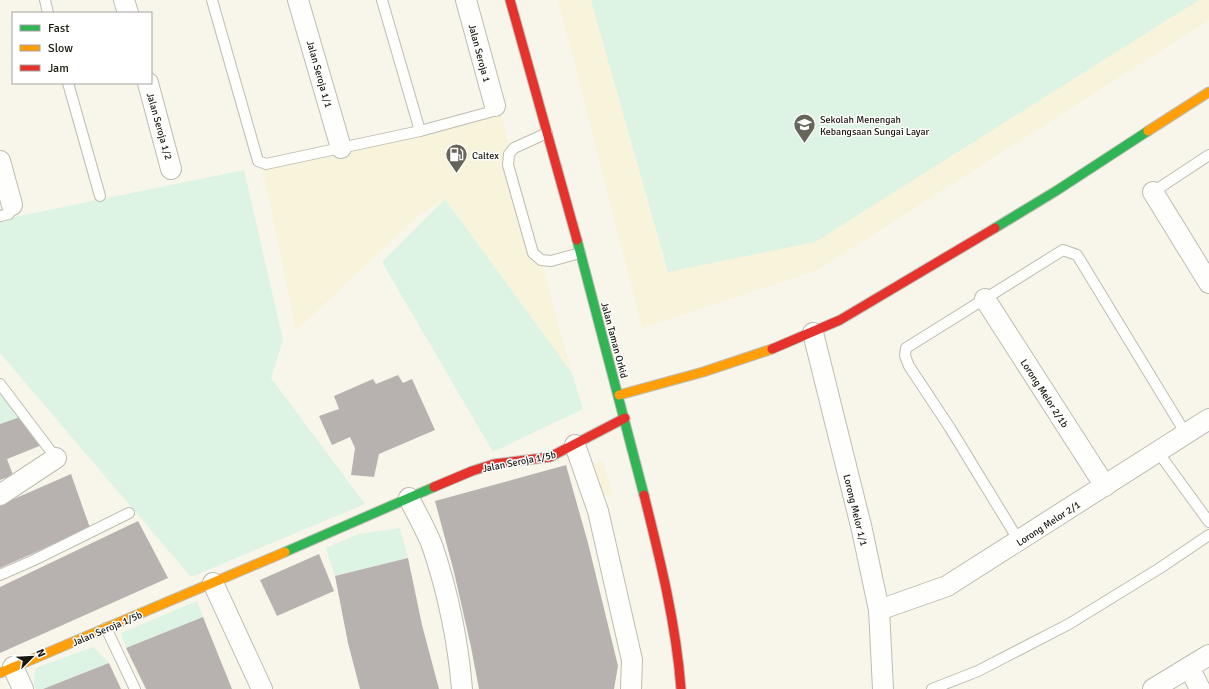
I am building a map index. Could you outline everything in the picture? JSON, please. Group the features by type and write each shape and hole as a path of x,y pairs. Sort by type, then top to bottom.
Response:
{"street":[{"path":"124,0 128,12"},
{"name":"Jalan Seroja 1/1","path":"298,0 341,148"},
{"name":"Jalan Seroja 1","path":"466,0 495,106"},
{"name":"Jalan Taman Orkid","path":"510,0 625,418 672,612 678,651 681,689"},
{"name":"Jalan Seroja 1/2","path":"148,84 172,169"},
{"path":"619,395 703,372 769,350 813,333 847,316 1056,190 1209,92"},
{"path":"0,161 6,210"},
{"path":"1153,192 1209,283"},
{"name":"Lorong Melor 2/1b","path":"985,299 1105,486"},
{"name":"Lorong Melor 1/1","path":"813,333 862,530 879,610 883,689"},
{"name":"Jalan Seroja 1/5b","path":"7,670 472,471 494,464 550,457 625,418"},
{"name":"Lorong Melor 2/1","path":"879,610 947,586 1209,420"},
{"path":"575,445 598,511 632,660 631,689"},
{"path":"0,495 56,458"},
{"path":"409,498 432,547 438,567 452,618 462,689"},
{"path":"213,583 262,689"},
{"path":"1153,689 1209,655"},
{"path":"1190,667 1200,689"},
{"path":"7,670 23,689"}],"lane":[{"path":"45,0 48,12"},
{"path":"212,0 258,161 266,164 420,130 490,112 495,106"},
{"path":"382,0 420,130"},
{"path":"68,84 100,196"},
{"path":"547,133 514,148 508,154 508,165 533,254 541,260 551,261 580,253"},
{"path":"1153,192 1209,154"},
{"path":"1019,541 904,356 906,348 1063,250 1077,255 1186,434"},
{"path":"0,384 56,458"},
{"path":"1158,452 1209,522"},
{"path":"0,576 129,513"},
{"path":"932,689 978,670 1069,624 1160,568 1209,535"},
{"path":"106,628 135,689"}],"shaded area":[{"name":"Sekolah Menengah Kebangsaan Sungai Layar","path":"558,0 1209,0 1209,20 818,270 642,328"},
{"path":"498,104 572,373 445,199 419,215 296,331 262,167 396,137"},
{"path":"603,461 613,496 599,498 589,464"}],"green space":[{"name":"Sekolah Menengah Kebangsaan Sungai Layar","path":"591,0 1199,0 815,242 668,272"},
{"path":"244,170 283,340 271,378 365,504 191,577 0,353 0,220"},
{"path":"445,199 572,373 583,409 493,452 382,262"},
{"path":"0,394 20,417 0,424"},
{"path":"400,528 408,558 335,576 326,548 358,534"},
{"path":"197,601 203,617 126,648 121,633"},
{"path":"93,647 109,663 43,689 36,689 34,678 36,668"}],"building":[{"path":"398,375 403,383 412,379 435,430 379,454 374,477 351,475 355,448 350,437 332,445 319,416 339,409 334,396 373,379 376,384"},
{"path":"20,417 42,445 7,459 13,475 0,480 0,424"},
{"path":"566,465 588,543 618,666 614,689 479,689 454,572 435,501"},
{"path":"71,474 90,528 0,568 0,505"},
{"path":"138,521 168,578 0,653 0,587"},
{"path":"319,554 334,591 277,616 260,580"},
{"path":"408,558 422,625 439,689 360,689 348,643 335,576"},
{"path":"203,617 232,689 146,689 126,648"},
{"path":"109,663 121,689 43,689"}],"traffic: fast":[{"path":"995,228 1056,191 1148,131"},
{"path":"577,240 644,495"},
{"path":"285,552 434,487"}],"traffic: slow":[{"path":"1148,131 1209,92"},
{"path":"619,395 703,372 772,349"},
{"path":"0,673 285,552"}],"traffic: jam":[{"path":"510,0 577,240"},
{"path":"772,349 840,320 995,228"},
{"path":"434,487 472,471 494,464 550,457 625,418"},
{"path":"644,495 671,615 679,664 681,689"}],"place":[{"name":"Sekolah Menengah Kebangsaan Sungai Layar","path":"804,144"},
{"name":"Caltex","path":"457,174"}]}
